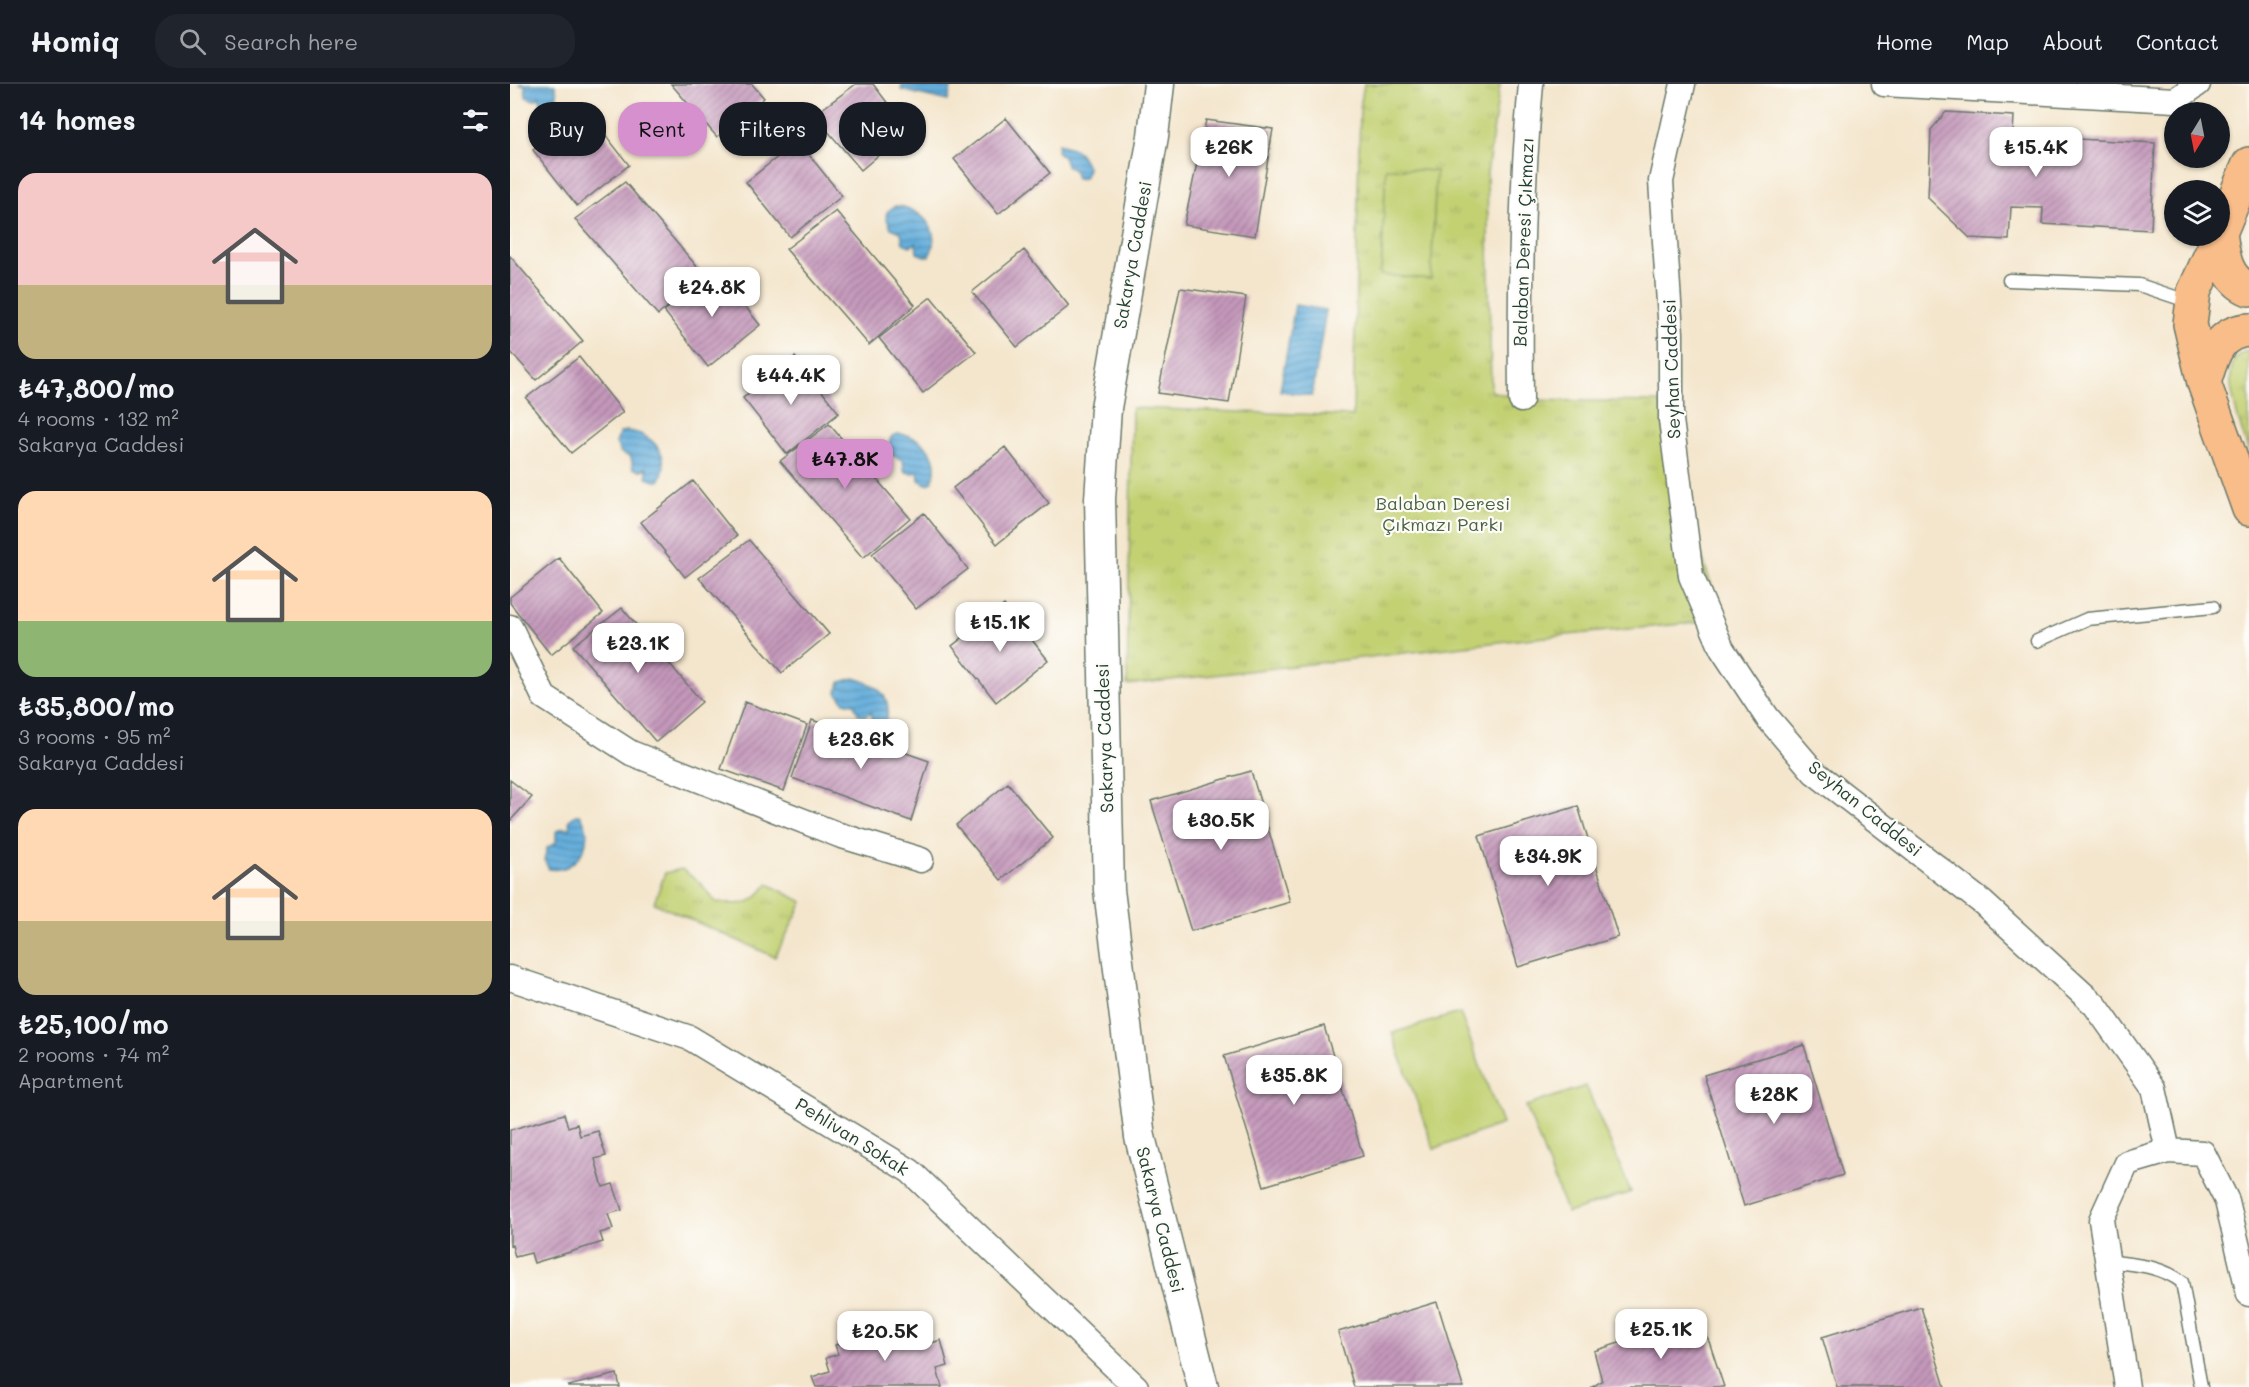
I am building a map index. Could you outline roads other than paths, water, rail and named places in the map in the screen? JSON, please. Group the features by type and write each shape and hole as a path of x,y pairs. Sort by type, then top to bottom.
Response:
{"main road":[{"path":"2230,210 2249,164"},
{"path":"2214,246 2198,282 2192,303 2190,324 2204,384 2249,509"},
{"path":"2222,246 2230,274 2237,283 2249,290"},
{"path":"2204,384 2213,354 2219,344 2228,335 2249,330"}],"street":[{"name":"Sakarya Caddesi","path":"1159,84 1153,136 1106,408 1100,499 1109,890 1140,1137 1203,1387"},
{"name":"Balaban Deresi Çıkmazı","path":"1521,400 1520,266 1531,84"},
{"name":"Seyhan Caddesi","path":"1683,84 1661,181 1671,333 1671,420 1691,576 1722,649 1767,717 1814,772 1983,903 2095,1005 2154,1088 2168,1151"},
{"path":"1884,84 2175,100 2198,84"},
{"path":"510,627 544,697 631,753 839,835 921,860"},
{"name":"Pehlivan Sokak","path":"510,978 690,1038 910,1171 1136,1387"},
{"path":"2127,1387 2101,1220 2127,1163 2168,1151 2203,1153 2227,1201 2249,1294"}],"lane":[{"path":"2009,280 2139,285 2192,303"},
{"path":"2037,641 2087,619 2213,607"},
{"path":"2107,1261 2169,1272 2182,1282 2201,1387"}],"water":[{"path":"518,84 555,84 556,102 541,102 540,97 534,100 526,97 525,86"},
{"path":"902,84 952,84 948,101 901,90"},
{"path":"1058,144 1074,149 1080,154 1088,169 1084,178 1076,179 1073,169 1067,167 1063,157 1057,151"},
{"path":"895,206 904,207 921,215 927,222 934,237 929,256 917,253 916,243 910,246 903,243 901,232 891,228 886,217 887,212"},
{"path":"1295,305 1326,310 1312,396 1280,391"},
{"path":"626,431 644,436 658,447 664,463 659,481 647,478 647,468 640,471 633,468 631,457 621,453 616,443 620,433"},
{"path":"897,434 915,438 929,450 935,465 935,474 931,483 926,484 919,480 918,471 912,474 904,471 903,460 893,456 889,444 892,436"},
{"path":"854,678 870,684 882,693 888,706 885,723 873,721 871,712 865,716 858,714 854,704 844,702 837,692 840,682"},
{"path":"580,815 587,833 582,852 569,866 549,869 544,860 547,848 556,843 556,832 563,828 570,829 569,820"}],"park label":[{"name":"Balaban Deresi Çıkmazı Parkı","path":"1443,514"}]}
